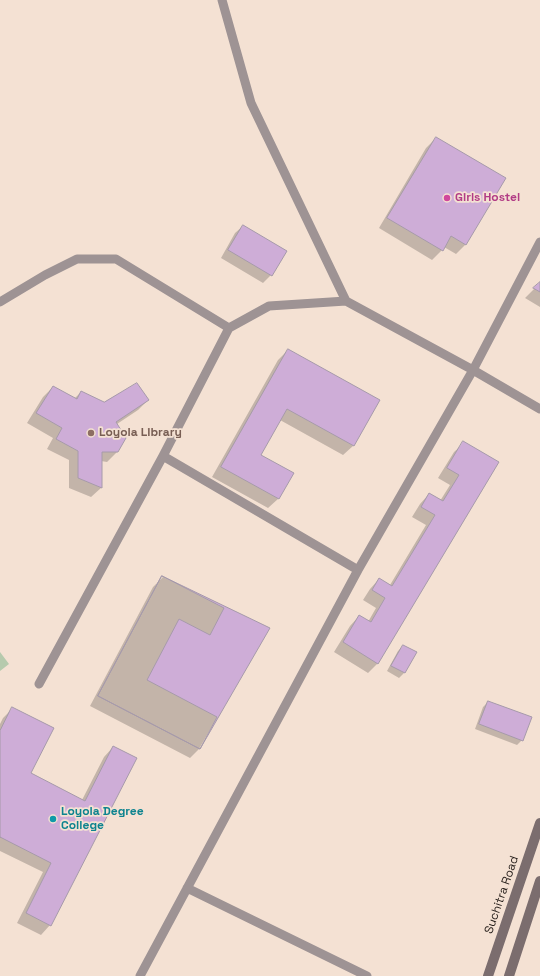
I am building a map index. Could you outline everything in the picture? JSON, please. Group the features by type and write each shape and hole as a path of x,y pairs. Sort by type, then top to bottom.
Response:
{"main road":[{"name":"Suchitra Road","path":"488,976 540,823"},
{"path":"508,976 540,881"}],"lane":[{"path":"222,0 251,103 346,302"},
{"path":"140,976 358,570 473,370 540,242"},
{"path":"0,302 45,275 77,259 116,259 229,328"},
{"path":"39,684 163,456 229,328 269,306 346,302 539,406"},
{"path":"163,456 358,570"},
{"path":"187,888 367,976"}],"green space":[{"path":"0,652 9,664 0,671"}],"building":[{"name":"Girls Hostel","path":"436,137 506,178 466,245 451,236 443,251 387,218"},
{"path":"243,225 287,251 272,276 228,250"},
{"path":"540,282 540,292 533,288"},
{"path":"288,349 380,400 354,446 287,409 261,455 294,473 279,499 221,467"},
{"name":"Loyola Library","path":"137,383 149,400 116,422 126,438 118,452 102,452 102,488 78,478 78,451 56,439 62,428 36,413 53,386 77,399 81,391 104,402"},
{"path":"463,441 499,462 378,664 343,642 359,615 371,622 385,598 372,590 379,578 392,586 435,515 421,507 429,493 443,501 459,475 447,468"},
{"path":"162,576 224,608 210,635 179,619 147,680 217,717 200,749 98,696"},
{"path":"162,576 270,628 200,749 98,696"},
{"path":"403,645 417,652 405,673 391,666"},
{"path":"488,701 532,717 523,741 479,724"},
{"name":"Loyola Degree College","path":"12,707 54,728 31,773 85,801 113,746 137,758 51,926 26,913 51,863 0,837 0,731"}],"place":[{"name":"Girls Hostel","path":"447,198"},
{"name":"Loyola Library","path":"91,433"},
{"name":"Loyola Degree College","path":"53,819"}]}
